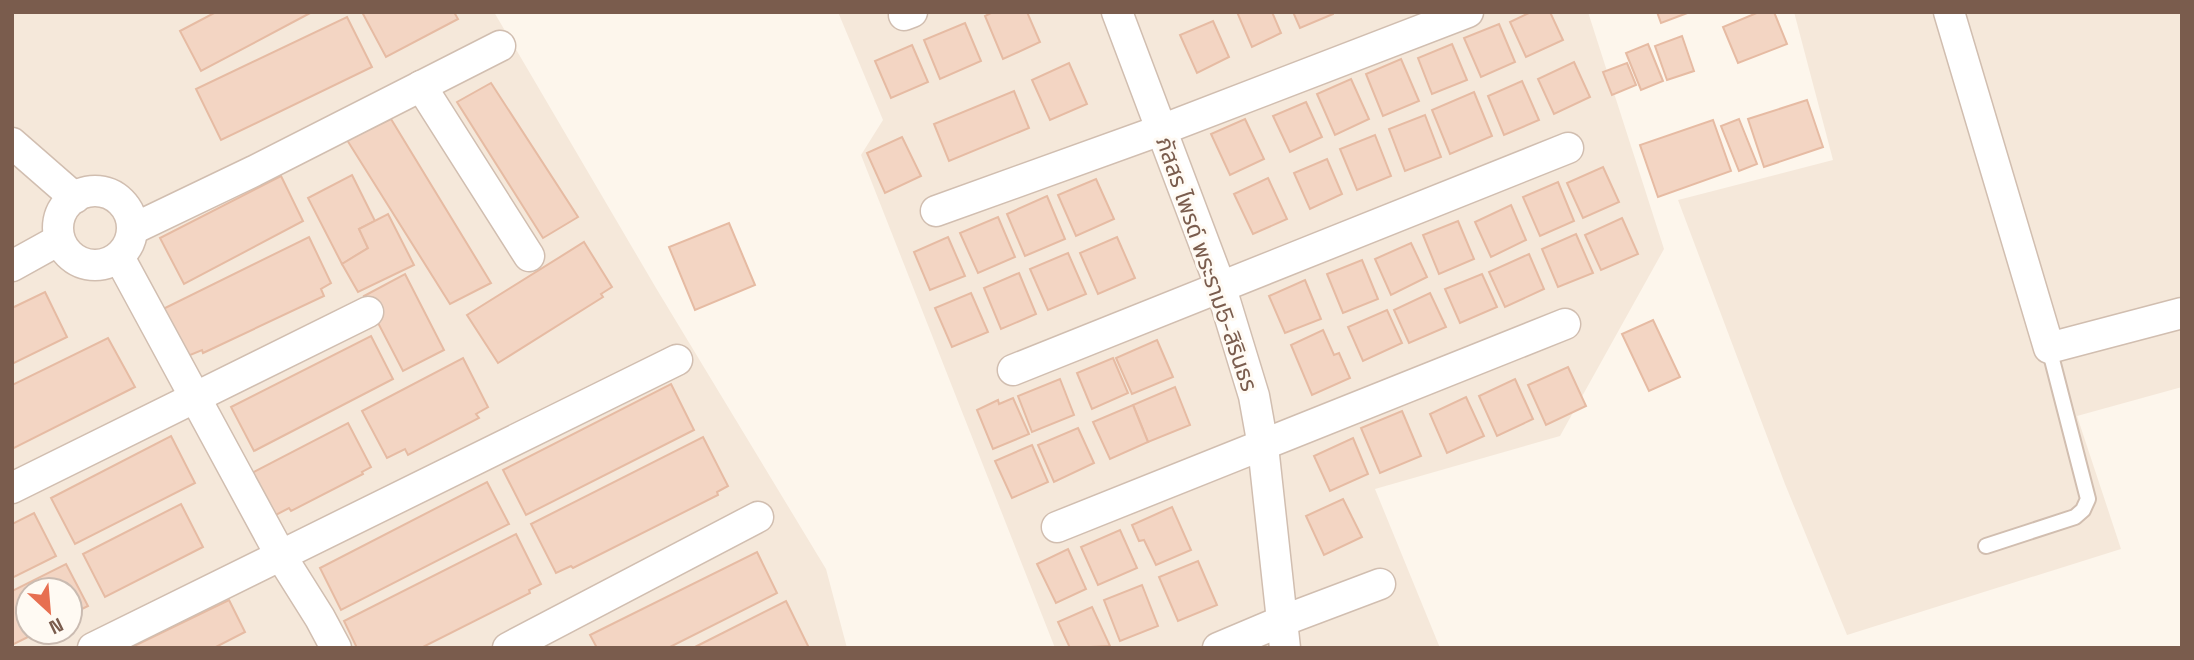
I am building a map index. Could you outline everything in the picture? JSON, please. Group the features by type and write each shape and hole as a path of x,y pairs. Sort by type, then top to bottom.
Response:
{"street":[{"name":"ภัสสร ไพรด์ พระราม5-สิรินธร","path":"1117,12 1221,288 1254,396 1263,446 1284,634"},
{"path":"936,212 1161,130 1468,12"},
{"path":"1949,12 2049,348 2182,313"},
{"path":"133,229 500,46"},
{"path":"421,86 529,256"},
{"path":"12,143 75,198"},
{"path":"1013,370 1568,148"},
{"path":"94,191 113,195 128,209 133,229 131,239 119,257 102,265 85,264 69,255 60,240 58,224 64,209 75,198 94,191"},
{"path":"12,266 60,240"},
{"path":"119,257 281,556 336,648"},
{"path":"12,488 368,312"},
{"path":"1057,527 1565,324"},
{"path":"93,648 677,360"},
{"path":"509,648 758,517"},
{"path":"1218,648 1284,634 1380,584"}],"lane":[{"path":"1986,546 2075,516 2083,510 2088,499 2049,348"}],"shaded area":[{"path":"12,12 494,12 656,288 826,569 847,648 12,648"},
{"path":"838,12 1588,12 1664,249 1560,436 1375,489 1440,648 1055,648 861,155 883,120"},
{"path":"1794,12 2182,12 2182,387 2077,416 2121,549 1847,635 1785,484 1678,200 1833,160"}],"building":[{"path":"216,12 312,12 201,71 180,31"},
{"path":"362,12 454,12 458,19 386,57"},
{"path":"993,12 1027,12 1040,42 1003,59 985,16"},
{"path":"1237,12 1272,12 1281,33 1252,47"},
{"path":"1293,12 1333,12 1333,14 1300,28"},
{"path":"1531,12 1550,12 1563,40 1526,57 1510,22"},
{"path":"1657,12 1690,12 1661,23"},
{"path":"1759,12 1774,12 1787,44 1738,63 1723,27"},
{"path":"347,17 372,67 221,140 196,89"},
{"path":"1213,21 1229,57 1197,73 1180,35"},
{"path":"965,23 981,61 940,79 924,40"},
{"path":"1499,24 1515,62 1481,77 1464,38"},
{"path":"1682,36 1694,71 1667,80 1655,46"},
{"path":"1452,44 1467,80 1432,94 1418,58"},
{"path":"1648,44 1663,81 1641,90 1626,53"},
{"path":"912,45 928,82 891,98 875,61"},
{"path":"1401,59 1419,101 1383,116 1366,74"},
{"path":"1574,62 1590,97 1554,114 1538,79"},
{"path":"1069,63 1087,104 1050,120 1032,80"},
{"path":"1627,63 1636,85 1612,95 1603,72"},
{"path":"1351,79 1369,119 1335,135 1317,94"},
{"path":"1522,81 1539,120 1504,135 1488,96"},
{"path":"491,83 578,217 543,238 457,102"},
{"path":"1014,91 1029,128 949,161 934,124"},
{"path":"1474,92 1492,136 1450,154 1432,110"},
{"path":"1807,100 1823,147 1764,167 1748,119"},
{"path":"1306,102 1322,137 1290,152 1273,116"},
{"path":"1425,115 1441,157 1405,171 1389,129"},
{"path":"391,119 491,283 450,304 347,140"},
{"path":"1245,119 1264,159 1230,175 1211,134"},
{"path":"1739,119 1757,164 1739,171 1721,126"},
{"path":"1713,120 1731,171 1658,197 1640,145"},
{"path":"1375,135 1391,176 1357,190 1340,149"},
{"path":"902,137 921,176 885,193 867,153"},
{"path":"1327,159 1342,194 1310,209 1294,173"},
{"path":"1603,167 1619,202 1583,218 1567,183"},
{"path":"352,175 375,221 359,229 368,248 342,264 308,198"},
{"path":"281,176 303,221 184,284 160,238"},
{"path":"1268,178 1287,219 1253,234 1234,194"},
{"path":"1096,179 1114,219 1076,236 1058,195"},
{"path":"1558,182 1574,221 1540,236 1523,197"},
{"path":"1047,196 1065,239 1025,256 1007,214"},
{"path":"1511,205 1526,240 1491,257 1475,222"},
{"path":"388,214 414,265 358,292 342,264 368,248 359,229"},
{"path":"998,217 1015,257 978,273 960,233"},
{"path":"1622,218 1638,254 1601,270 1585,235"},
{"path":"1458,221 1474,259 1439,274 1423,235"},
{"path":"729,223 755,285 695,310 669,247"},
{"path":"1576,234 1593,273 1558,287 1542,249"},
{"path":"309,237 331,283 321,289 324,296 203,353 202,350 183,358 161,310"},
{"path":"948,237 965,276 930,290 914,252"},
{"path":"1117,237 1135,278 1098,294 1080,253"},
{"path":"584,242 612,287 601,294 603,297 498,363 467,315"},
{"path":"1411,243 1427,277 1391,295 1375,259"},
{"path":"1068,253 1086,294 1048,310 1030,269"},
{"path":"1529,254 1544,289 1505,307 1489,272"},
{"path":"1362,260 1378,299 1343,313 1327,274"},
{"path":"1019,273 1036,314 1001,329 984,288"},
{"path":"405,274 444,350 403,371 364,296"},
{"path":"1482,274 1497,307 1460,323 1445,289"},
{"path":"1305,280 1321,319 1285,333 1269,296"},
{"path":"45,292 67,337 12,364 12,308"},
{"path":"971,293 988,332 952,347 935,308"},
{"path":"1430,293 1446,327 1409,343 1394,310"},
{"path":"1387,310 1402,343 1363,361 1348,327"},
{"path":"1653,320 1680,377 1649,391 1622,334"},
{"path":"1323,330 1334,355 1339,353 1350,378 1312,395 1291,345"},
{"path":"371,336 393,379 254,451 231,407"},
{"path":"108,338 135,387 12,449 12,385"},
{"path":"1157,340 1173,377 1132,394 1116,358"},
{"path":"463,358 488,407 476,414 479,418 408,455 405,449 387,458 362,411"},
{"path":"1113,358 1128,393 1092,409 1077,373"},
{"path":"1568,367 1586,406 1546,425 1528,385"},
{"path":"1060,379 1074,415 1032,432 1018,396"},
{"path":"1515,379 1533,419 1497,436 1479,396"},
{"path":"671,384 694,430 526,515 503,470"},
{"path":"1175,387 1190,425 1148,442 1133,405"},
{"path":"1466,397 1484,436 1447,453 1430,414"},
{"path":"1013,398 1029,434 993,449 977,410 998,400 999,404"},
{"path":"1133,405 1148,442 1110,459 1093,422"},
{"path":"1402,411 1421,456 1380,473 1361,428"},
{"path":"348,423 371,467 362,472 363,474 291,511 289,508 272,517 250,474"},
{"path":"1078,428 1094,463 1054,482 1038,445"},
{"path":"171,436 195,483 75,544 51,498"},
{"path":"703,437 728,486 717,492 718,495 573,568 571,566 556,573 531,524"},
{"path":"1353,438 1368,474 1330,491 1314,456"},
{"path":"1032,445 1048,482 1012,498 995,461"},
{"path":"487,482 509,524 341,610 320,568"},
{"path":"1343,499 1362,537 1324,555 1306,516"},
{"path":"181,504 203,547 105,597 83,554"},
{"path":"1172,507 1191,550 1156,565 1144,540 1139,541 1132,525"},
{"path":"34,513 56,556 12,578 12,524"},
{"path":"1120,530 1137,568 1098,585 1081,547"},
{"path":"516,534 541,584 529,590 530,593 421,648 357,648 344,621"},
{"path":"1068,549 1086,589 1056,603 1037,564"},
{"path":"757,552 777,593 668,648 597,648 590,635"},
{"path":"1198,561 1217,605 1178,621 1159,577"},
{"path":"66,564 72,576 42,576"},
{"path":"1142,585 1158,626 1120,641 1104,600"},
{"path":"14,590 12,645 12,591"},
{"path":"229,600 245,632 214,648 132,647"},
{"path":"786,601 809,648 693,648"},
{"path":"1092,607 1110,646 1070,648 1058,622"}]}
